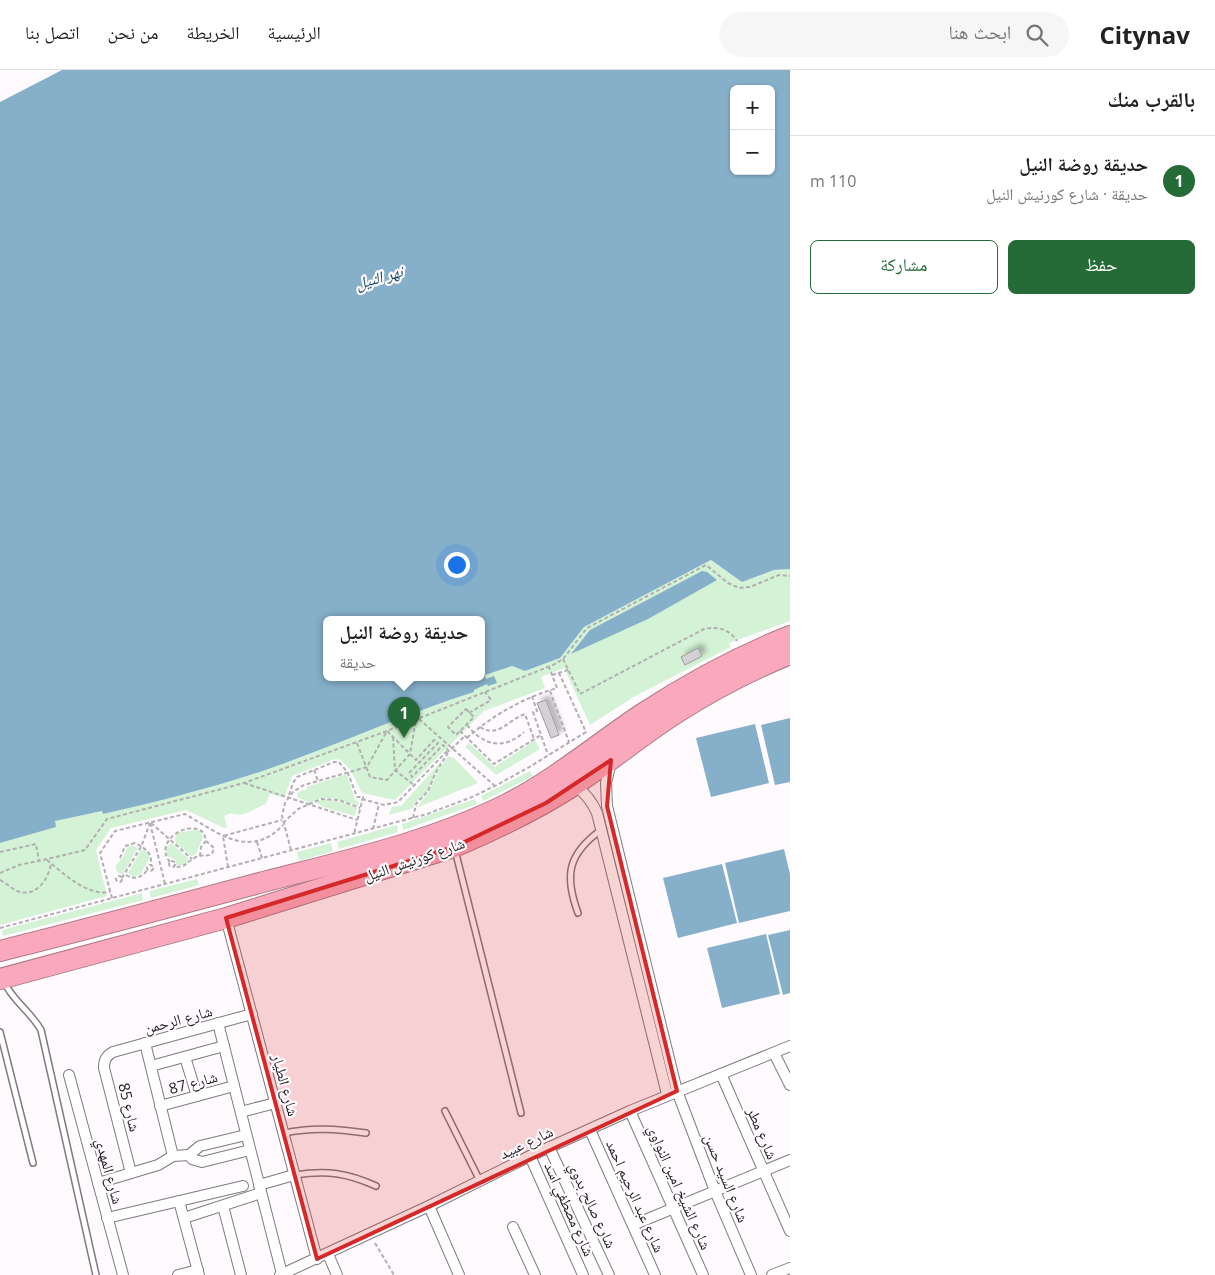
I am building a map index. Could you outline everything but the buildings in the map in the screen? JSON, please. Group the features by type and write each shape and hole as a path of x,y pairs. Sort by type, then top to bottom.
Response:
{"highway":[{"name":"شارع كورنيش النيل","path":"0,951 351,860 475,819 509,803 542,784 574,764 640,716 714,670 752,651 790,636"},
{"name":"شارع كورنيش النيل","path":"1,979 57,962 226,918 454,847 516,819 575,785 651,730 707,694 790,654"},
{"path":"53,938 48,942 46,949 47,955 51,960 57,962"},
{"path":"0,956 5,967 1,979"}],"street":[{"path":"611,760 606,783 607,806 672,1093"},
{"path":"575,785 592,802 601,830 672,1093"},
{"name":"شارع الطيار","path":"226,918 317,1259"},
{"name":"شارع الرحمن","path":"113,1052 252,1014"},
{"path":"218,1023 281,1275"},
{"path":"145,1043 173,1156"},
{"path":"151,1066 224,1046"},
{"name":"شارع عبيد","path":"281,1275 429,1206 549,1147 672,1093 790,1046"},
{"name":"شارع 85","path":"113,1052 104,1061 104,1068 131,1173"},
{"path":"774,1053 790,1086"},
{"path":"185,1057 197,1096"},
{"name":"شارع مطر","path":"721,1074 790,1231"},
{"name":"شارع المهدي","path":"69,1075 123,1275"},
{"name":"شارع 87","path":"160,1106 234,1086"},
{"name":"شارع السيد حسن","path":"672,1093 750,1275"},
{"path":"241,1112 275,1103"},
{"name":"شارع الشيخ امين النواوي","path":"630,1111 703,1275"},
{"name":"شارع عبد الرحيم احمد","path":"590,1130 655,1275"},
{"path":"98,1183 158,1164 173,1156 189,1155 200,1146 246,1134"},
{"name":"شارع صالح بدوي","path":"549,1147 609,1275"},
{"path":"189,1155 192,1159 202,1162 250,1150"},
{"name":"شارع مصطفي اسد","path":"530,1156 583,1275"},
{"path":"633,1226 790,1160"},
{"path":"184,1218 223,1206 294,1175"},
{"path":"107,1218 243,1186"},
{"path":"178,1275 199,1272 179,1201"},
{"path":"223,1206 241,1275"},
{"path":"429,1206 459,1275"},
{"path":"513,1227 535,1275"},
{"path":"328,1254 337,1275"},
{"path":"772,1275 790,1268"}],"lane":[{"path":"578,913 571,894 570,876 575,857 586,841 601,830"},
{"path":"454,847 521,1113"},
{"path":"1,979 14,998 36,1021 41,1030 96,1275"},
{"path":"0,1032 33,1164"},
{"path":"444,1111 480,1181"},
{"path":"283,1133 303,1129 324,1128 366,1133"},
{"path":"294,1175 336,1172 357,1177 376,1186"}],"path":[{"path":"0,873 19,865 86,850 107,819 244,783 357,743 549,666 563,659 587,628 706,565 728,583 739,588 750,587 779,575 790,576"},
{"path":"563,659 580,694 704,630 722,629 728,631 737,640"},
{"path":"291,850 283,823 283,810 294,780 336,762 341,764 348,773 357,797 389,805 398,802 452,748 466,737 505,710 532,696 557,688 549,666"},
{"path":"552,675 568,670"},
{"path":"0,928 413,818 449,806 495,786 586,732 559,673"},
{"path":"550,690 569,742"},
{"path":"469,713 490,700 486,692"},
{"path":"532,696 537,711 533,712 548,756"},
{"path":"466,709 469,713 474,717 456,736 448,727 466,709"},
{"path":"480,727 488,731 497,731 514,719 526,714 534,739"},
{"path":"418,719 495,786"},
{"path":"357,743 370,776 387,780 410,754 418,719"},
{"path":"467,725 473,733 485,741 498,744 512,741 524,732"},
{"path":"387,731 416,760 434,740 438,743 409,774 412,777 443,745 449,751"},
{"path":"288,798 298,788 366,767 387,731"},
{"path":"460,731 494,764 541,735"},
{"path":"393,737 395,770 415,786"},
{"path":"413,818 416,804 428,791 449,751"},
{"path":"314,770 318,781"},
{"path":"244,783 357,820"},
{"path":"112,898 100,853 115,832 185,814 223,836 238,842 257,842 272,836 298,810 318,800 332,799 360,808"},
{"path":"354,834 362,799"},
{"path":"373,829 380,803"},
{"path":"150,823 192,859"},
{"path":"122,878 141,847 150,823"},
{"path":"150,823 165,884"},
{"path":"223,836 283,823"},
{"path":"195,829 202,831 206,841 212,846 213,851 209,856 200,856 192,859 184,866 169,866 170,862 166,857 165,850 170,840 178,831 195,829"},
{"path":"223,836 228,867"},
{"path":"200,856 201,847 206,841"},
{"path":"257,842 262,858"},
{"path":"120,858 123,849 128,844 135,843 146,849 150,854 153,870 147,870"},
{"path":"0,852 36,844 39,861"},
{"path":"46,859 90,890 110,892"},
{"path":"0,880 19,891 29,892 38,888 45,881 52,864"},
{"path":"125,875 138,878 151,865"},
{"path":"370,1234 394,1275"}],"highlighted area":[{"path":"611,760 607,806 677,1091 317,1259 226,918 454,847 546,803"}],"green space":[{"path":"711,560 742,582 774,570 790,569 790,621 729,643 731,647 635,696 590,725 564,668 541,677 545,688 484,711 395,800 362,793 350,769 341,760 335,759 292,776 284,798 270,794 266,804 245,814 231,813 224,816 227,827 224,828 186,810 111,828 96,850 107,896 0,925 0,843 55,827 54,821 102,811 103,814 193,792 305,756 402,717 474,692 473,690 487,684 485,675 512,666 525,671 560,658 584,627"},
{"path":"535,740 540,749 496,775 465,747 469,743 495,767"},
{"path":"448,756 454,758 478,783 416,808 428,793"},
{"path":"444,758 427,792 415,803 413,808 389,815 392,807 401,806"},
{"path":"530,771 533,776 483,801 481,796"},
{"path":"347,774 355,800 359,802 358,806 334,798 322,798 311,803 297,797 298,792 307,789 306,787"},
{"path":"324,799 342,802 357,808 355,816 323,807 315,802"},
{"path":"475,799 477,804 403,830 402,824"},
{"path":"397,825 398,832 339,849 337,842"},
{"path":"200,831 203,837 196,854 192,856 176,844 175,839 176,835 180,832"},
{"path":"171,843 189,859 186,865 176,865 176,860 167,856 166,848"},
{"path":"331,843 333,851 299,861 297,852"},
{"path":"132,845 138,848 123,874 120,874 116,870 116,865 124,856 127,847"},
{"path":"141,850 149,853 149,859 140,875 132,877 128,873"},
{"path":"197,879 199,885 151,898 149,891"},
{"path":"142,893 143,900 3,936 2,930"}],"water":[{"name":"نهر النيل","path":"62,70 790,70 790,569 774,570 742,582 711,560 584,627 560,658 525,671 512,666 485,675 486,679 494,676 497,683 488,686 487,684 474,690 474,692 250,775 103,814 102,811 55,821 56,827 0,843 0,102"},
{"path":"702,571 707,572 717,580 648,619 571,654 590,630"},
{"path":"790,718 790,782 775,785 761,725"},
{"path":"755,724 769,783 711,797 696,738"},
{"path":"784,849 790,874 790,911 739,923 725,863"},
{"path":"722,864 737,923 678,938 663,878"},
{"path":"790,930 790,993 783,995 768,935"},
{"path":"766,934 780,994 722,1008 707,948"}],"place":[{"name":"حديقة روضة النيل","path":"404,738"}]}
